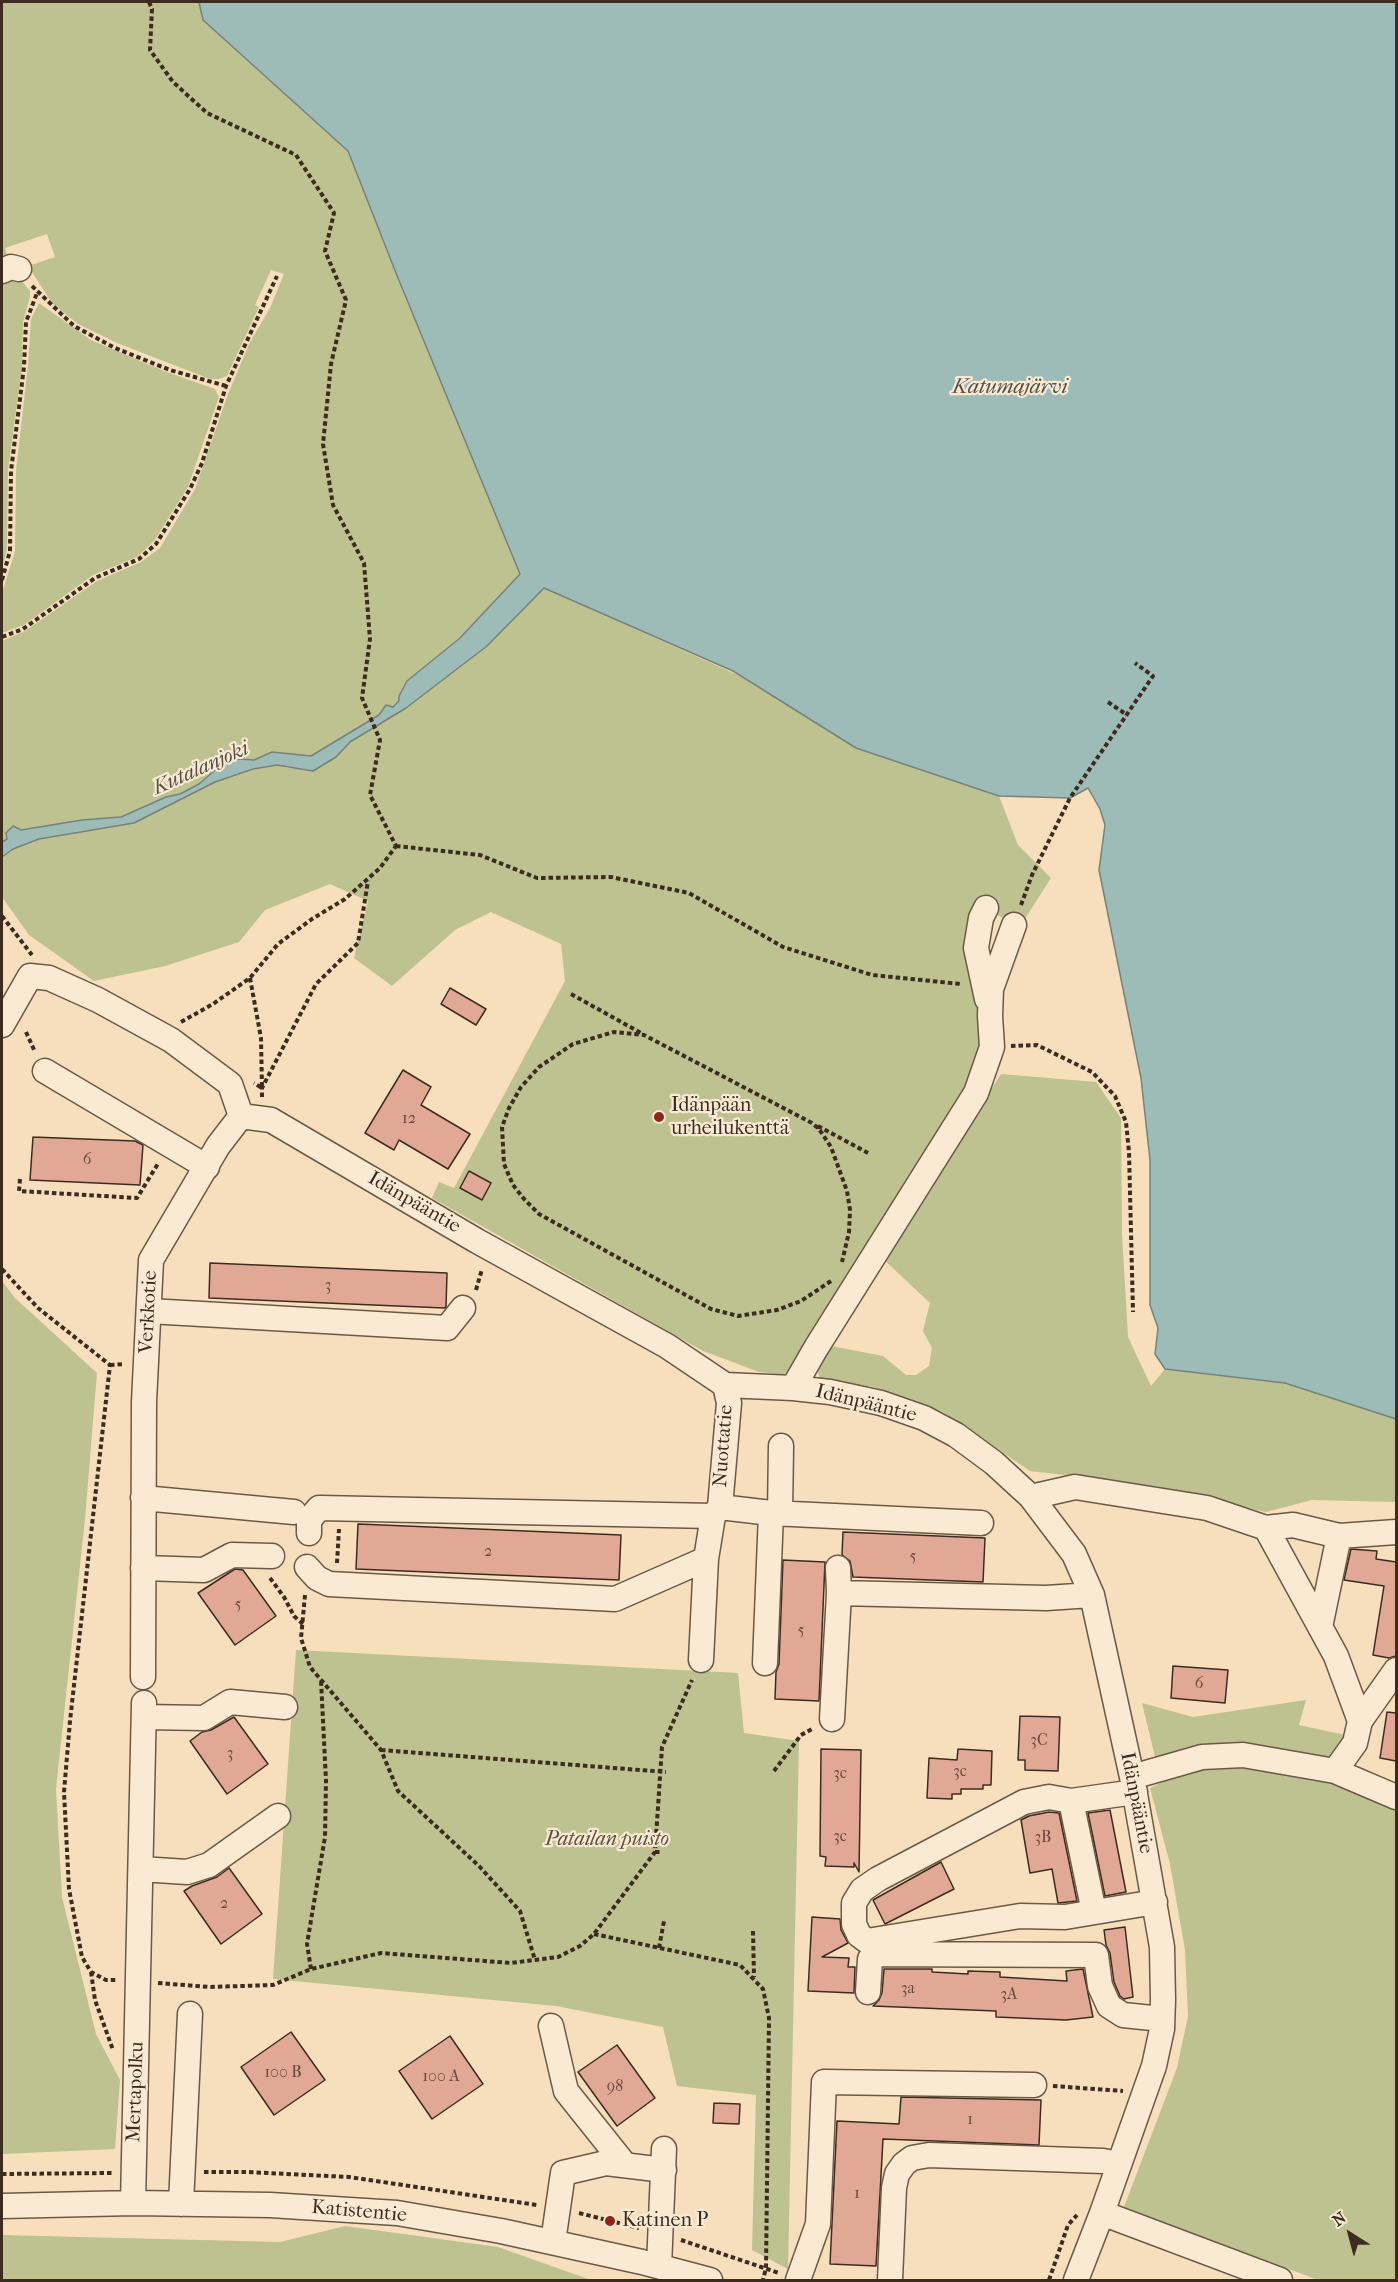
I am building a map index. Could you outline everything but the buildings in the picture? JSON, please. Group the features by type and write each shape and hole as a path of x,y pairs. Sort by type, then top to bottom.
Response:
{"street":[{"path":"986,908 981,918 976,948 990,1016"},
{"path":"793,1388 848,1276 976,1093 992,1047 991,989 1014,925"},
{"path":"2,1025 30,976 49,978 98,1000 171,1040 230,1084 241,1116"},
{"path":"45,1071 207,1167"},
{"name":"Verkkotie","path":"143,1677 144,1402 151,1260 218,1146 241,1116"},
{"name":"Idänpääntie","path":"241,1116 271,1120 477,1241 667,1346 725,1385 830,1392 871,1401 924,1418 956,1435 994,1462 1031,1497 1074,1554 1092,1595 1134,1784 1162,1947 1162,2019 1154,2066 1076,2280"},
{"path":"149,1311 447,1328 463,1308"},
{"name":"Nuottatie","path":"701,1660 706,1559 716,1512 729,1403 725,1385"},
{"path":"765,1664 781,1446"},
{"path":"1031,1497 1074,1487 1207,1508 1266,1528 1293,1525 1339,1536 1396,1532"},
{"path":"143,1498 294,1512"},
{"path":"309,1533 309,1520 320,1509 776,1513 981,1523"},
{"path":"1266,1528 1335,1656 1360,1721"},
{"path":"1320,1627 1339,1536"},
{"path":"143,1568 204,1570 232,1555 263,1556"},
{"path":"307,1567 317,1578 336,1585 615,1599 706,1559"},
{"path":"832,1719 839,1593 838,1568"},
{"path":"839,1593 1046,1598 1092,1595"},
{"path":"1335,1770 1355,1743 1360,1721 1396,1670"},
{"name":"Mertapolku","path":"133,2203 144,1710 204,1718 230,1702 285,1707"},
{"path":"1155,1902 1065,1917 1020,1916 867,1941 860,1935 854,1924 854,1903 862,1890 878,1879 1024,1802 1049,1797 1071,1802 1134,1784 1202,1757 1243,1755 1335,1770 1396,1797"},
{"path":"1071,1802 1094,1912"},
{"path":"141,1869 187,1872 209,1865 278,1816"},
{"path":"868,1992 870,1959 875,1954 1096,1955 1100,1986 1109,2006 1124,2014 1162,2019"},
{"path":"181,2204 190,2014"},
{"path":"551,2026 566,2091 625,2165"},
{"path":"798,2280 818,2223 824,2082 1034,2085"},
{"path":"890,2280 894,2188 897,2174 912,2158 929,2155 1103,2161 1119,2164"},
{"path":"553,2242 563,2173 606,2163 625,2165 664,2159 659,2266"},
{"name":"Katistentie","path":"2,2206 133,2203 270,2205 397,2213 553,2242 710,2280"},
{"path":"1102,2213 1280,2280"}],"path":[{"path":"149,2 152,9 150,50 173,82 207,113 296,155 334,213 325,251 345,300 331,364 323,444 333,506 364,563 370,639 362,698 380,740 370,795 396,846"},
{"path":"10,270 74,326 115,348 170,370 226,386"},
{"path":"2,637 22,629 94,578 139,559 156,544 190,489 202,463 226,386 277,276"},
{"path":"2,580 10,551 11,471 24,367 26,322 37,292"},
{"path":"1014,925 1032,875 1070,798 1153,676 1135,663"},
{"path":"1108,702 1127,715"},
{"path":"159,1034 213,1004 250,978 278,944 345,899 380,868 396,846"},
{"path":"396,846 480,855 537,878 610,877 689,894 783,947 872,975 984,985"},
{"path":"262,1088 316,984 358,943 368,879"},
{"path":"2,916 49,978"},
{"path":"250,978 261,1038 262,1088"},
{"path":"571,994 868,1153"},
{"path":"644,1035 614,1032 573,1044 539,1067 521,1087 508,1108 502,1127 504,1164 513,1185 539,1214 711,1309 723,1314 738,1316 777,1310 801,1301 831,1281 848,1276 846,1252 850,1210 847,1191 831,1147 812,1123"},
{"path":"992,1047 1037,1045 1092,1072 1115,1096 1126,1122 1129,1152 1133,1312"},
{"path":"230,1084 247,1080 262,1088"},
{"path":"20,1179 19,1191 137,1198 168,1145"},
{"path":"463,1308 475,1293 485,1259"},
{"path":"2,1269 38,1308 110,1365 69,1721 64,1792 69,1888 82,1958 91,1972 95,2000 117,2061 136,2086"},
{"path":"336,1585 340,1509"},
{"path":"263,1556 294,1616 303,1624"},
{"path":"307,1567 302,1638 310,1667 381,1750 398,1791 479,1866 520,1911 535,1960"},
{"path":"91,1972 106,1980 210,1987 273,1985 311,1968 381,1953 511,1963 558,1957 580,1946 594,1934 655,1852 662,1747 701,1660"},
{"path":"311,1968 307,1944 325,1837 326,1781 321,1679"},
{"path":"774,1771 801,1735 832,1719"},
{"path":"381,1750 666,1772"},
{"path":"655,1852 661,1852"},
{"path":"659,1948 664,1921"},
{"path":"753,1931 754,1977"},
{"path":"594,1934 740,1965 754,1977 763,1989 769,2018 766,2268 763,2280"},
{"path":"1034,2085 1130,2091"}],"green space":[{"path":"2,2 199,2 203,20 348,151 520,574 544,588 738,675 856,748 999,796 1018,845 1051,878 1019,928 986,908 987,1047 976,1080 793,1368 783,1375 759,1372 703,1351 432,1198 439,1182 454,1188 565,981 561,944 491,912 455,930 392,986 354,958 368,901 330,884 265,910 239,942 165,966 94,981 29,935 2,897 2,857 13,849 39,839 134,823 215,782 253,769 277,765 288,768 336,757 350,742 406,708 486,647 459,638 407,681 400,701 393,707 386,705 379,715 311,756 272,752 254,760 239,759 221,765 199,784 180,794 166,797 121,817 82,820 21,830 2,842 2,641 25,631 97,581 141,562 160,548 195,489 228,394 250,342 270,308 284,274 271,270 255,305 259,307 227,376 210,379 117,343 78,324 52,303 28,266 55,257 47,234 5,248 9,262 2,264"},
{"path":"20,279 30,291 30,297 23,322 22,367 8,470 7,549 2,570 2,280"},
{"path":"39,303 91,340 164,371 215,389 219,397 188,487 154,541 137,557 93,575 24,625 2,633 2,593 15,551 16,471 31,319"},
{"path":"1001,1074 1096,1082 1121,1118 1122,1234 1128,1337 1151,1386 1165,1369 1285,1383 1396,1419 1396,1502 1312,1500 1266,1512 1125,1482 1030,1471 943,1412 874,1387 820,1380 817,1367 831,1346 883,1356 906,1375 916,1375 929,1366 932,1348 923,1331 930,1303 882,1258"},
{"path":"2,1281 15,1298 97,1373 85,1519 56,1789 62,1897 96,2034 120,2080 115,2149 2,2154"},
{"name":"Patailan puisto","path":"296,1650 738,1673 744,1733 799,1741 788,2269 752,2250 756,2095 677,2086 663,2027 556,2006 273,1979"},
{"path":"1306,1700 1299,1725 1345,1735 1341,1748 1322,1761 1199,1747 1155,1757 1142,1703 1193,1717"},
{"path":"1244,1767 1336,1782 1396,1807 1396,2280 1318,2280 1124,2207 1177,2068 1188,2016 1185,1950 1170,1864 1150,1788 1189,1769"},
{"path":"345,2226 498,2247 591,2280 2,2280 2,2235 280,2242"}],"water":[{"name":"Katumajärvi","path":"199,2 1396,2 1396,1419 1285,1383 1165,1369 1155,1354 1158,1328 1150,1305 1150,1160 1141,1078 1099,870 1105,825 1100,809 1088,788 1070,798 999,796 856,748 733,671 544,588 487,646 406,708 350,742 336,757 313,771 277,765 253,769 215,782 134,823 39,839 13,849 2,857 2,842 7,839 6,833 13,826 21,830 82,820 121,817 166,797 180,794 199,784 221,765 239,759 254,760 272,752 311,756 379,715 386,705 393,707 399,701 399,696 407,681 460,638 520,574 348,151 203,20"}],"place":[{"name":"Idänpään urheilukenttä","path":"659,1117"},
{"name":"Katinen P","path":"610,2221"}],"water label":[{"name":"Kutalanjoki","path":"201,769"}]}
